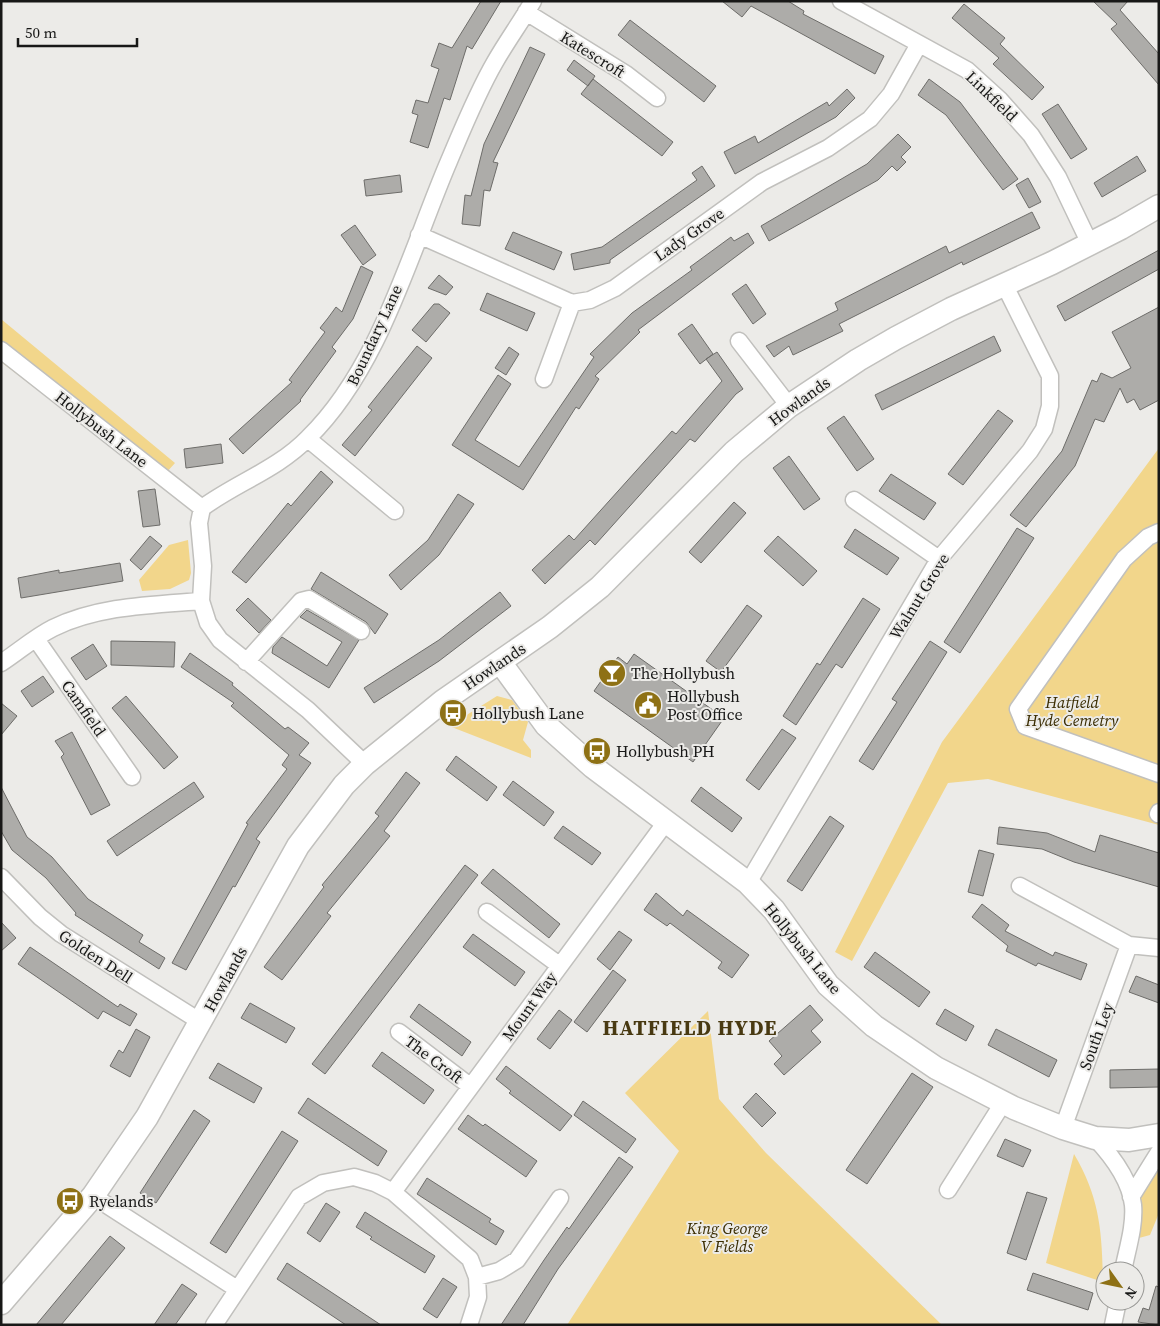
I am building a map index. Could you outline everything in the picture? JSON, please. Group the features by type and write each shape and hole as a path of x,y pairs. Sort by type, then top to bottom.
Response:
{"street":[{"name":"Linkfield","path":"841,1 967,70 1000,100 1031,135 1058,177 1090,244"},
{"name":"Katescroft","path":"530,7 626,74 656,98"},
{"name":"Boundary Lane","path":"202,508 223,493 264,472 308,439 346,395 368,355 449,162 494,63 530,7"},
{"name":"Lady Grove","path":"572,303 590,300 615,288 762,182 828,148 870,119 891,94 919,44"},
{"name":"Howlands","path":"1,1303 93,1196 147,1116 298,846 344,785 365,764 443,700 500,662 600,587 734,452 790,406 858,360 896,338 951,309 1005,286 1090,244 1159,206"},
{"path":"419,235 572,303 544,379"},
{"name":"Walnut Grove","path":"748,884 939,560 1030,451 1044,429 1050,406 1050,376 1005,286"},
{"path":"740,340 790,406"},
{"name":"Hollybush Lane","path":"1,350 202,508"},
{"path":"308,439 395,511"},
{"path":"854,500 939,560"},
{"path":"202,508 199,523 204,566 201,601 208,623 220,640 308,710 365,764"},
{"path":"1159,532 1148,537 1124,559 1018,709 1024,726 1159,774"},
{"path":"246,662 301,601 309,599 361,632"},
{"path":"1,663 52,628 90,614 140,606 201,601"},
{"name":"Camfield","path":"36,639 132,777"},
{"name":"Hollybush Lane","path":"500,662 546,725 594,767 748,884 774,910 828,984 874,1026 936,1068 1003,1103 1063,1128 1095,1138 1129,1140 1159,1135"},
{"name":"Mount Way","path":"393,1192 666,822"},
{"name":"Golden Dell","path":"1,877 33,910 61,934 201,1022"},
{"path":"1020,886 1129,945 1159,948"},
{"path":"487,912 559,965"},
{"name":"South Ley","path":"1063,1128 1129,945"},
{"name":"The Croft","path":"399,1032 470,1086"},
{"path":"948,1190 1003,1103"},
{"path":"1095,1138 1108,1152 1129,1189 1131,1197 1132,1221 1125,1261"},
{"path":"1131,1197 1159,1152"},
{"path":"214,1325 299,1197 324,1182 354,1177 375,1183 393,1192 470,1259 477,1277 478,1296 469,1325"},
{"path":"93,1196 237,1289"},
{"path":"477,1277 499,1271 517,1260 560,1198"},
{"path":"1113,1325 1116,1311"}],"green space":[{"path":"1,319 175,463 158,482 1,362"},
{"name":"Hatfield Hyde Cemetry","path":"1159,448 1159,825 988,779 948,783 852,961 835,952 942,742"},
{"path":"188,540 191,573 189,580 170,589 142,591 139,580 169,545"},
{"path":"497,696 512,700 528,722 523,740 531,750 531,758 449,726"},
{"name":"King George V Fields","path":"708,1011 719,1099 766,1153 942,1325 567,1325 679,1151 625,1093"},
{"path":"1074,1154 1083,1170 1098,1216 1102,1261 1095,1261 1095,1279 1046,1263"},
{"path":"1159,1156 1159,1213 1150,1235 1139,1238 1137,1191"}],"building":[{"path":"481,1 501,1 472,49 467,46 450,100 444,98 428,148 410,142 418,115 412,113 416,100 428,103 439,69 431,66 439,43 452,48"},
{"path":"722,1 788,1 804,11 803,14 884,56 875,74 751,6 742,17"},
{"path":"1093,1 1128,1 1120,10 1159,54 1159,85 1111,29 1117,24"},
{"path":"964,4 1005,38 1000,44 1044,87 1032,100 993,64 999,58 952,18"},
{"path":"630,20 716,86 704,102 618,35"},
{"path":"530,47 545,54 493,162 498,163 490,191 484,190 480,226 462,224 465,195 471,196 484,144"},
{"path":"574,60 595,76 588,86 567,70"},
{"path":"593,79 673,142 662,156 581,94"},
{"path":"929,79 960,102 1018,179 1003,190 946,115 918,95"},
{"path":"847,89 855,98 836,117 735,174 724,152 755,136 758,143 827,102 829,106"},
{"path":"1058,104 1087,149 1071,159 1042,114"},
{"path":"898,134 911,147 901,157 906,162 897,171 892,166 878,180 769,241 761,226 867,164"},
{"path":"1137,156 1146,171 1102,197 1094,183"},
{"path":"702,166 715,186 610,260 610,263 574,270 571,254 602,247 697,180 692,173"},
{"path":"400,175 402,192 366,196 364,180"},
{"path":"1028,178 1041,202 1029,208 1016,185"},
{"path":"1032,212 1040,228 963,265 962,262 839,324 843,331 793,355 789,346 774,357 766,346 838,310 835,303 946,246 949,253"},
{"path":"355,225 376,255 363,265 341,235"},
{"path":"513,232 562,252 554,270 505,249"},
{"path":"748,233 754,243 638,330 640,332 595,376 599,379 579,409 576,407 523,490 452,445 498,375 511,384 475,440 519,467 594,357 590,354 632,313 692,270 690,267 731,237 734,241"},
{"path":"1159,250 1159,269 1065,321 1057,306"},
{"path":"361,266 373,272 353,319 332,347 336,351 301,401 243,454 229,439 292,382 289,380 325,332 320,328 336,307 342,312"},
{"path":"439,275 453,287 446,295 428,288"},
{"path":"746,284 766,314 753,324 732,294"},
{"path":"487,293 535,313 527,331 480,310"},
{"path":"434,304 439,304 450,313 426,342 412,330"},
{"path":"1159,307 1159,400 1140,410 1134,399 1127,403 1120,388 1104,422 1095,419 1075,466 1026,527 1010,515 1062,451 1092,380 1097,382 1101,373 1112,378 1131,368 1112,332"},
{"path":"692,324 713,354 700,364 678,334"},
{"path":"994,336 1001,351 882,410 875,395"},
{"path":"417,346 432,358 355,456 342,445 372,410 368,407"},
{"path":"509,347 519,354 506,375 495,368"},
{"path":"717,352 743,389 736,394 695,442 690,439 595,545 590,540 545,584 532,570 569,535 574,540 672,431 676,434 722,381 706,359"},
{"path":"998,410 1013,421 963,485 948,474"},
{"path":"844,416 874,459 857,471 827,428"},
{"path":"221,444 223,463 186,468 184,449"},
{"path":"789,456 820,499 804,510 773,468"},
{"path":"321,471 333,482 246,583 232,572 288,503 291,506"},
{"path":"891,474 936,503 924,520 879,491"},
{"path":"155,489 160,525 143,527 138,491"},
{"path":"458,494 474,504 439,555 401,590 389,575 428,540"},
{"path":"734,502 746,513 701,563 689,552"},
{"path":"1017,528 1034,538 960,653 944,642"},
{"path":"855,529 899,558 887,575 844,547"},
{"path":"150,536 162,546 141,570 130,560"},
{"path":"778,536 817,571 803,586 764,551"},
{"path":"120,563 123,581 21,598 18,578 59,570 59,573"},
{"path":"321,572 388,614 375,634 366,622 311,589"},
{"path":"500,592 511,606 439,661 374,703 364,688 439,640"},
{"path":"248,598 271,620 259,633 236,610"},
{"path":"863,598 880,609 842,668 836,664 796,725 783,716 817,663 820,665"},
{"path":"747,605 762,616 721,672 706,661"},
{"path":"307,610 359,640 329,688 272,653 273,647 282,637 327,666 342,642 300,617"},
{"path":"111,641 175,642 174,667 111,665"},
{"path":"930,641 947,652 873,770 859,761 897,702 892,699"},
{"path":"93,644 107,666 86,680 71,658"},
{"path":"190,653 233,683 232,685 285,729 288,727 309,743 299,755 311,763 256,839 260,842 186,970 172,963 248,824 246,823 287,769 282,765 289,755 231,706 234,703 181,667"},
{"path":"634,654 724,718 693,762 594,691 618,657 627,664"},
{"path":"43,676 54,692 32,707 21,691"},
{"path":"126,696 178,757 164,769 112,708"},
{"path":"1,703 17,716 1,735"},
{"path":"782,729 796,738 759,790 746,780"},
{"path":"72,732 110,805 91,815 61,757 64,754 55,741"},
{"path":"456,756 497,787 487,801 446,770"},
{"path":"406,772 420,783 384,831 390,836 327,913 331,916 282,980 264,967 324,887 322,885 379,816 375,813"},
{"path":"513,781 554,812 544,826 503,795"},
{"path":"194,782 204,797 117,856 107,841"},
{"path":"1,787 27,837 52,857 88,899 143,935 139,942 165,958 159,969 75,915 76,913 46,878 12,850 1,831"},
{"path":"701,787 742,818 732,832 691,801"},
{"path":"830,816 844,826 802,891 787,881"},
{"path":"563,826 601,853 592,865 554,838"},
{"path":"999,827 1047,833 1095,852 1100,835 1159,853 1159,887 1074,862 1042,849 997,844"},
{"path":"979,850 994,854 983,896 968,892"},
{"path":"465,865 478,875 325,1074 312,1064"},
{"path":"493,869 560,924 549,938 481,883"},
{"path":"656,893 683,916 687,910 749,955 732,978 718,968 722,962 670,923 667,926 644,910"},
{"path":"982,904 1009,925 1005,931 1053,956 1055,952 1087,964 1081,980 1038,963 1036,966 1006,951 1008,946 972,917"},
{"path":"1,922 16,938 1,951"},
{"path":"619,931 632,940 610,970 597,959"},
{"path":"473,934 525,972 515,986 463,947"},
{"path":"30,947 118,1007 120,1004 137,1014 130,1026 103,1011 98,1019 18,964"},
{"path":"875,952 930,992 919,1007 864,967"},
{"path":"613,970 626,980 587,1032 574,1022"},
{"path":"1136,976 1159,985 1159,1003 1129,992"},
{"path":"250,1003 295,1028 286,1043 241,1018"},
{"path":"419,1004 471,1042 462,1056 410,1017"},
{"path":"810,1005 823,1020 811,1031 821,1042 784,1075 774,1064 782,1056 769,1041"},
{"path":"945,1009 974,1026 966,1041 936,1024"},
{"path":"559,1010 572,1020 550,1049 537,1039"},
{"path":"136,1029 150,1037 130,1077 110,1066 119,1050 123,1053"},
{"path":"996,1029 1057,1060 1049,1077 988,1045"},
{"path":"382,1052 434,1090 424,1104 372,1066"},
{"path":"218,1063 262,1088 254,1103 209,1078"},
{"path":"506,1066 572,1116 560,1131 509,1093 511,1091 496,1079"},
{"path":"1159,1069 1159,1087 1110,1088 1110,1070"},
{"path":"912,1073 933,1087 867,1184 846,1170"},
{"path":"756,1093 776,1113 762,1127 743,1107"},
{"path":"308,1098 387,1151 378,1166 298,1113"},
{"path":"583,1101 636,1139 626,1153 574,1115"},
{"path":"194,1110 210,1121 156,1203 140,1193"},
{"path":"468,1115 483,1126 485,1124 537,1161 526,1177 458,1129"},
{"path":"282,1131 298,1141 226,1253 210,1243"},
{"path":"1005,1139 1031,1150 1023,1167 997,1156"},
{"path":"619,1157 633,1167 558,1269 523,1325 501,1325 567,1227 569,1229"},
{"path":"427,1178 491,1219 489,1222 504,1231 496,1245 417,1194"},
{"path":"1027,1192 1047,1198 1026,1260 1007,1253"},
{"path":"326,1203 340,1212 320,1242 307,1233"},
{"path":"365,1212 435,1256 425,1273 370,1239 372,1237 356,1227"},
{"path":"110,1236 125,1248 61,1325 36,1325"},
{"path":"287,1263 381,1325 346,1325 277,1279"},
{"path":"1033,1273 1093,1293 1088,1310 1027,1290"},
{"path":"443,1278 457,1287 437,1318 423,1309"},
{"path":"182,1284 197,1294 175,1325 154,1325"},
{"path":"1156,1286 1159,1287 1159,1325 1138,1322 1142,1311 1145,1311 1145,1309 1149,1310"}],"place":[{"name":"The Hollybush","path":"612,673"},
{"name":"Hollybush Post Office","path":"648,705"},
{"name":"Hollybush Lane","path":"453,713"},
{"name":"Hollybush PH","path":"597,751"},
{"name":"Ryelands","path":"70,1201"}],"district":[{"name":"HATFIELD HYDE","path":"690,1027"}]}
